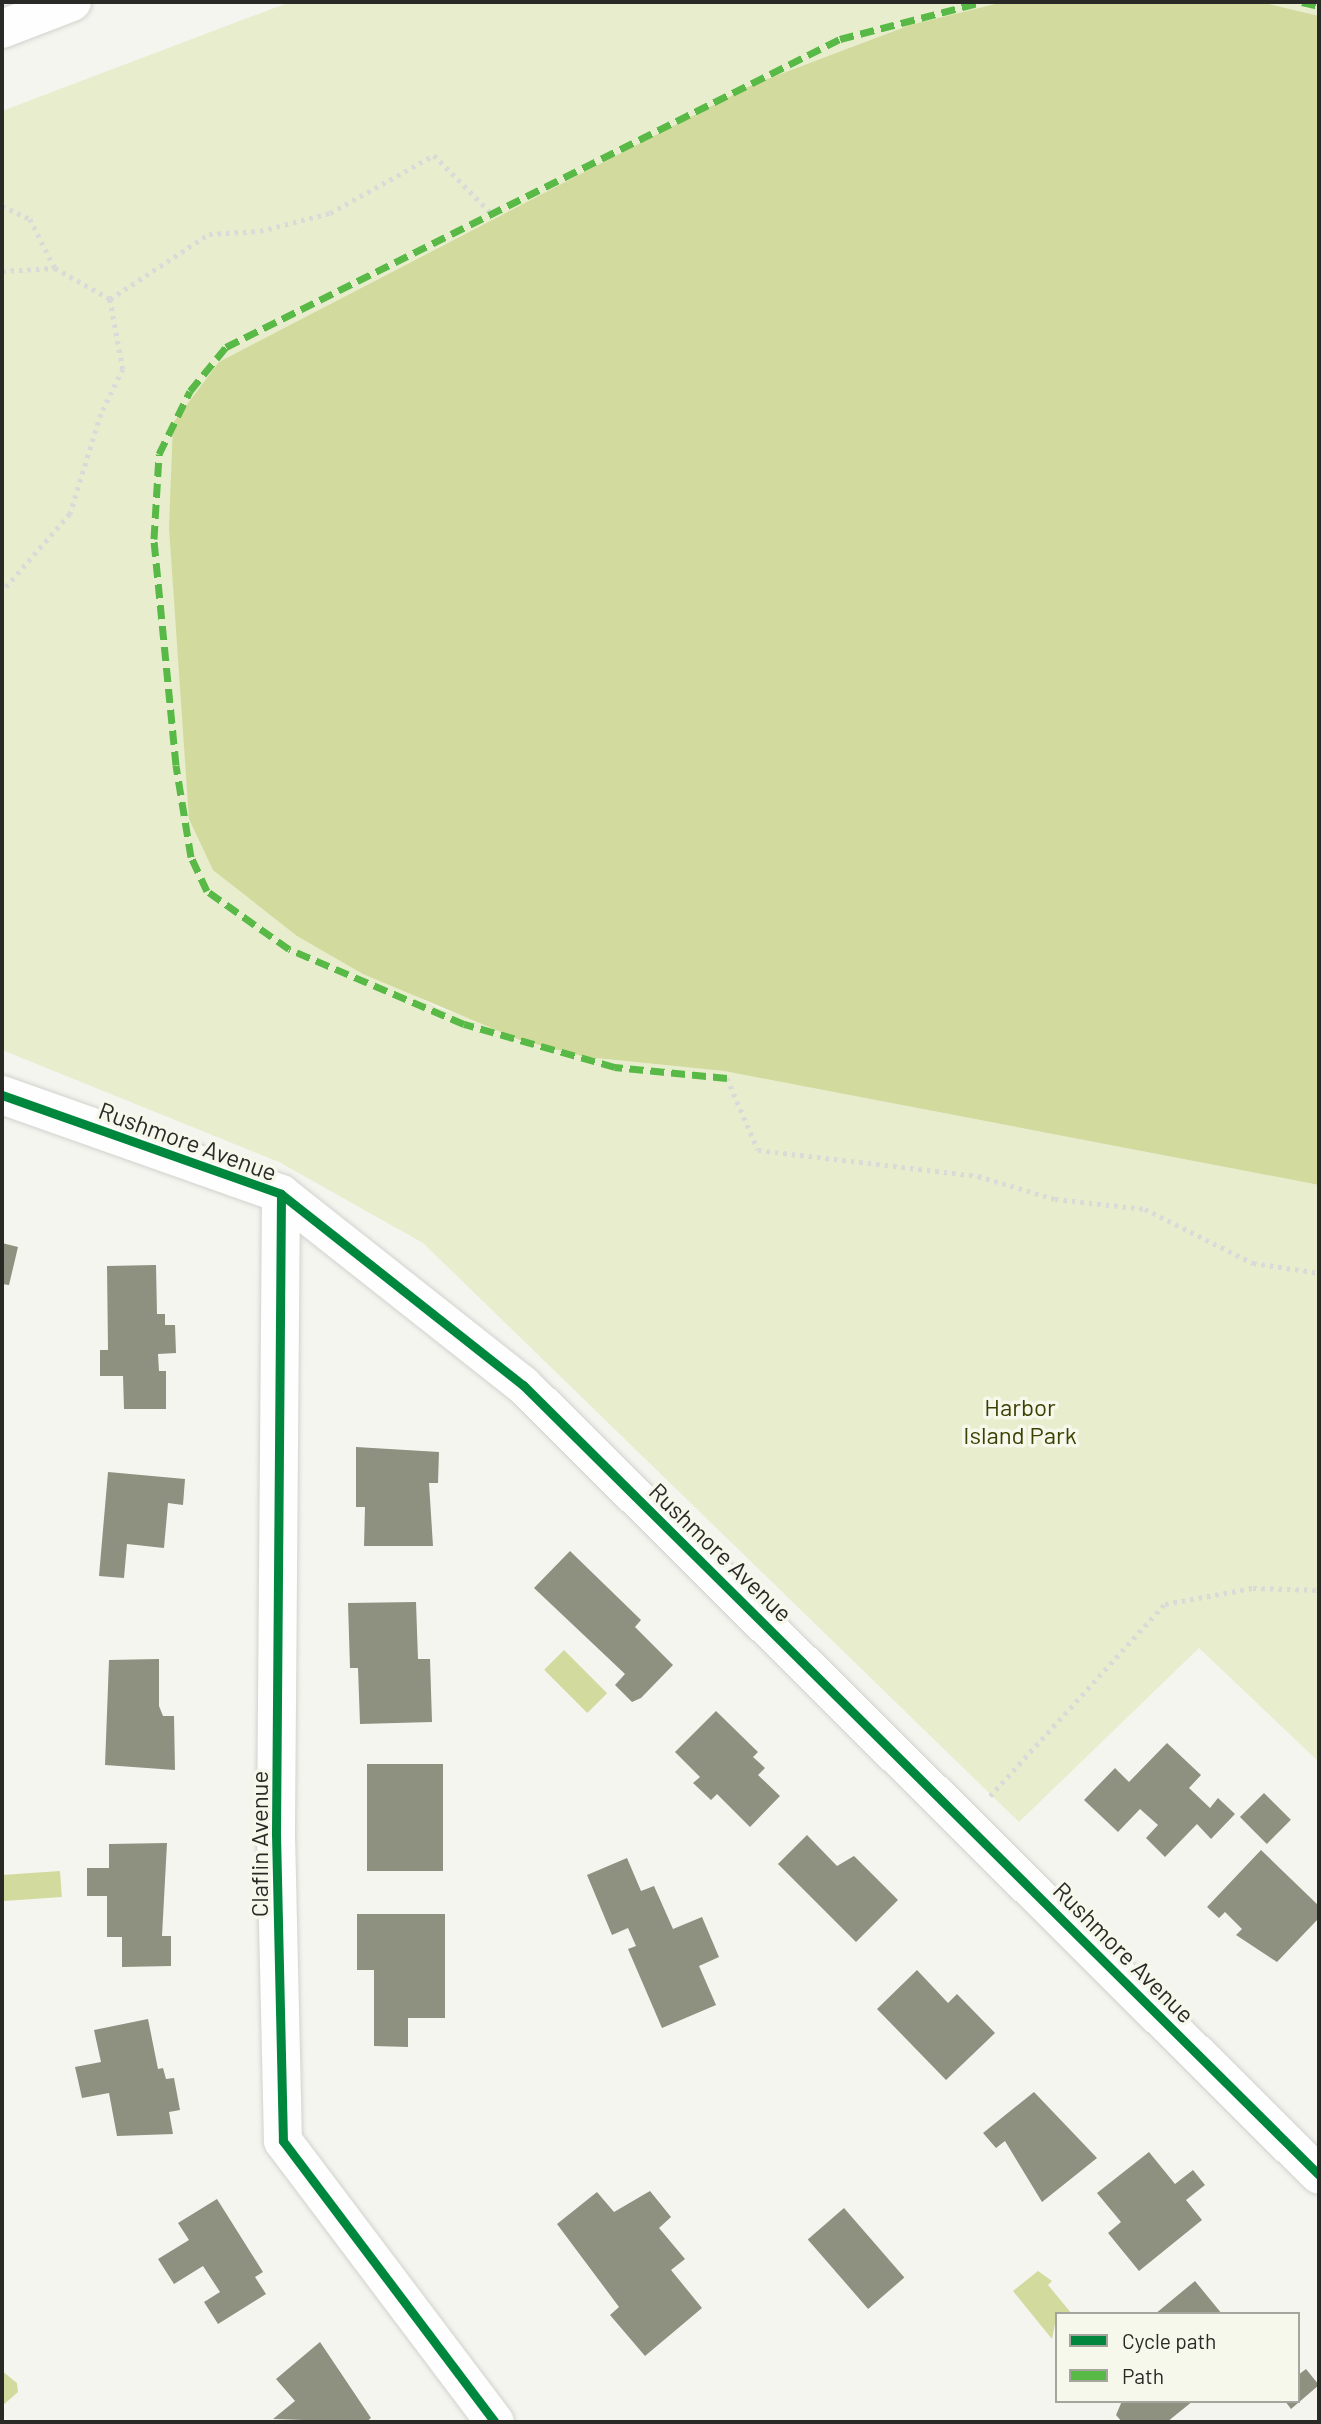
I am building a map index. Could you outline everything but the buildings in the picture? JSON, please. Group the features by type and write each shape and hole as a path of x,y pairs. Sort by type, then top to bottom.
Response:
{"street":[{"path":"2,29 61,4"},
{"name":"Rushmore Avenue","path":"2,1095 281,1194 523,1385 1319,2175"},
{"name":"Claflin Avenue","path":"281,1194 276,1834 283,2141 495,2422"}],"path":[{"path":"110,299 209,234 260,231 330,213 434,155 493,215"},
{"path":"2,206 30,219 55,268"},
{"path":"2,271 55,268 110,299"},
{"path":"2,593 70,514 97,425 122,369 110,299"},
{"path":"727,1079 758,1150 978,1176 1055,1199 1145,1209 1253,1264 1319,1273"},
{"path":"998,1788 1165,1604 1253,1588 1319,1590"}],"green space":[{"name":"Harbor Island Park","path":"290,2 1003,2 910,25 754,84 297,936 439,1008 586,1057 724,1071 1319,1185 1319,1762 1199,1648 1019,1822 423,1243 279,1162 2,1050 2,111"},
{"path":"1261,2 1319,2 1319,16"}],"shaded area":[{"path":"1003,2 1261,2 1319,16 1319,1185 724,1071 586,1057 520,1040 363,974 297,936 213,870 189,819 169,528 173,423 219,362 754,84 910,25"},
{"path":"564,1650 607,1693 587,1713 544,1670"},
{"path":"60,1871 62,1897 4,1901 2,1875"},
{"path":"1038,2271 1052,2281 1048,2285 1070,2312 1055,2312 1052,2339 1013,2291"},
{"path":"2,2371 17,2383 18,2392 2,2406"}],"marked path":[{"path":"727,1078 615,1067 464,1024 289,949 207,891 191,857 176,765 154,539 159,454 190,391 226,347 840,39 982,2"},
{"path":"1302,2 1319,6"}],"cycle path":[{"path":"2,1095 281,1194 523,1385 1319,2175"},
{"path":"281,1194 276,1834 283,2141 495,2422"}]}
